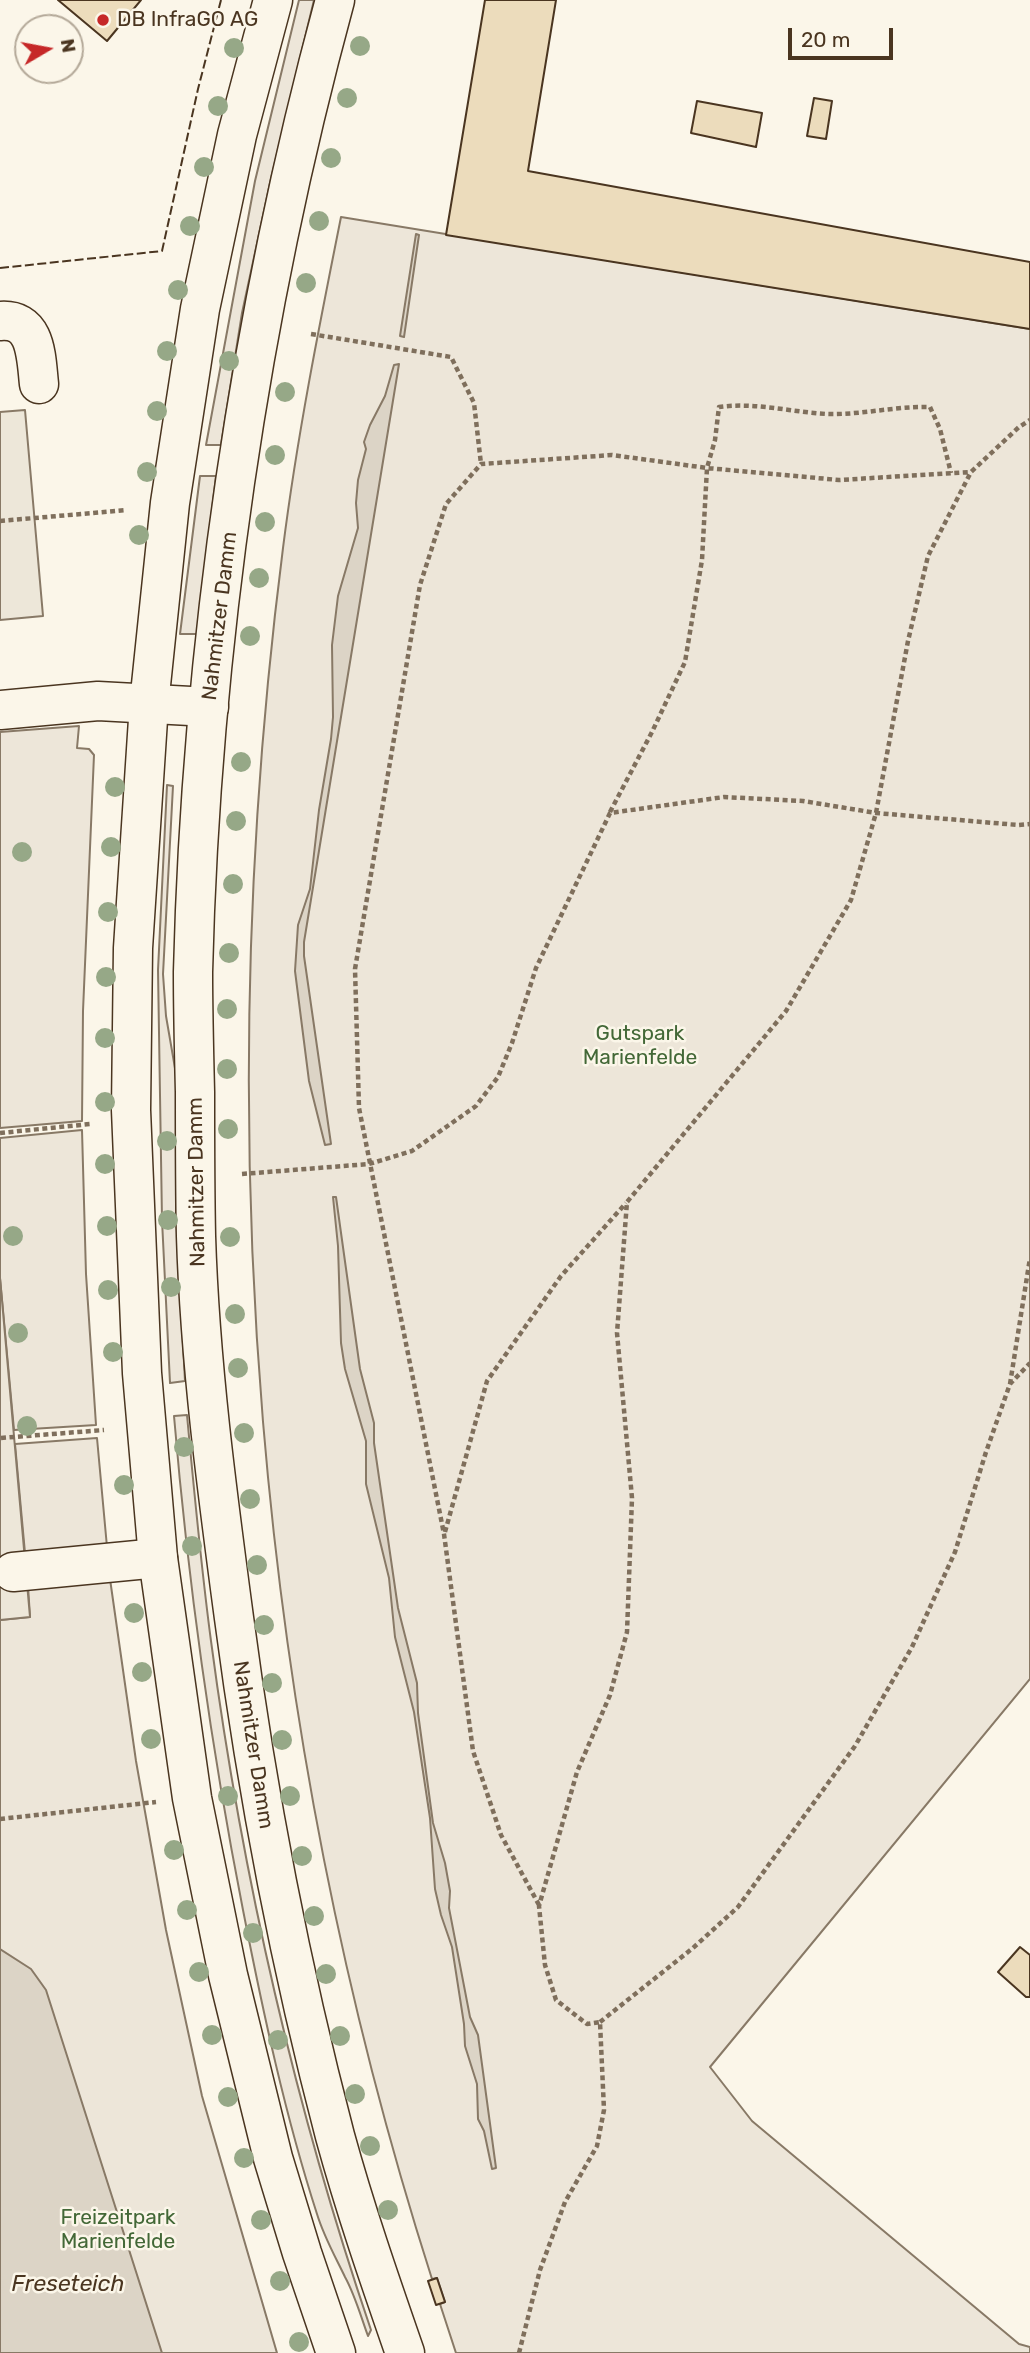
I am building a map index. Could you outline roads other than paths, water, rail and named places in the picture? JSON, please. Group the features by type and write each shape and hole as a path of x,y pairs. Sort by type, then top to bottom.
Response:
{"main road":[{"path":"273,0 237,135 200,309 170,503 149,704 133,948 131,1110 138,1309 158,1558 192,1798 228,1975 272,2158 336,2353"},
{"name":"Nahmitzer Damm","path":"335,0 295,159 259,337 233,502 209,707 193,974 196,1239 213,1463 251,1742 288,1942 336,2137 404,2353"},
{"path":"0,321 11,320 24,327 35,347 39,384"},
{"path":"0,710 98,701 209,707"},
{"path":"13,1572 158,1558"}],"water":[{"path":"416,234 419,235 404,337 400,336"},
{"path":"399,364 304,942 331,1144 325,1145 309,1081 295,971 298,925 310,889 331,739 332,645 338,596 358,528 356,503 358,480 366,449 364,442 385,396 394,365"},
{"path":"333,1197 336,1197 360,1369 374,1423 374,1443 398,1608 417,1683 418,1713 433,1823 445,1863 450,1891 449,1908 470,2017 478,2035 496,2168 492,2169 484,2131 478,2119 477,2084 465,2046 452,1947 435,1889 430,1818 414,1712 395,1637 389,1578 366,1484 366,1441 345,1369 341,1343 338,1246"},
{"name":"Freseteich","path":"0,1949 31,1969 46,1990 162,2353 0,2353"}],"place":[{"name":"DB InfraGO AG","path":"103,20"}],"park label":[{"name":"Gutspark Marienfelde","path":"640,1046"},
{"name":"Freizeitpark Marienfelde","path":"118,2230"}]}
